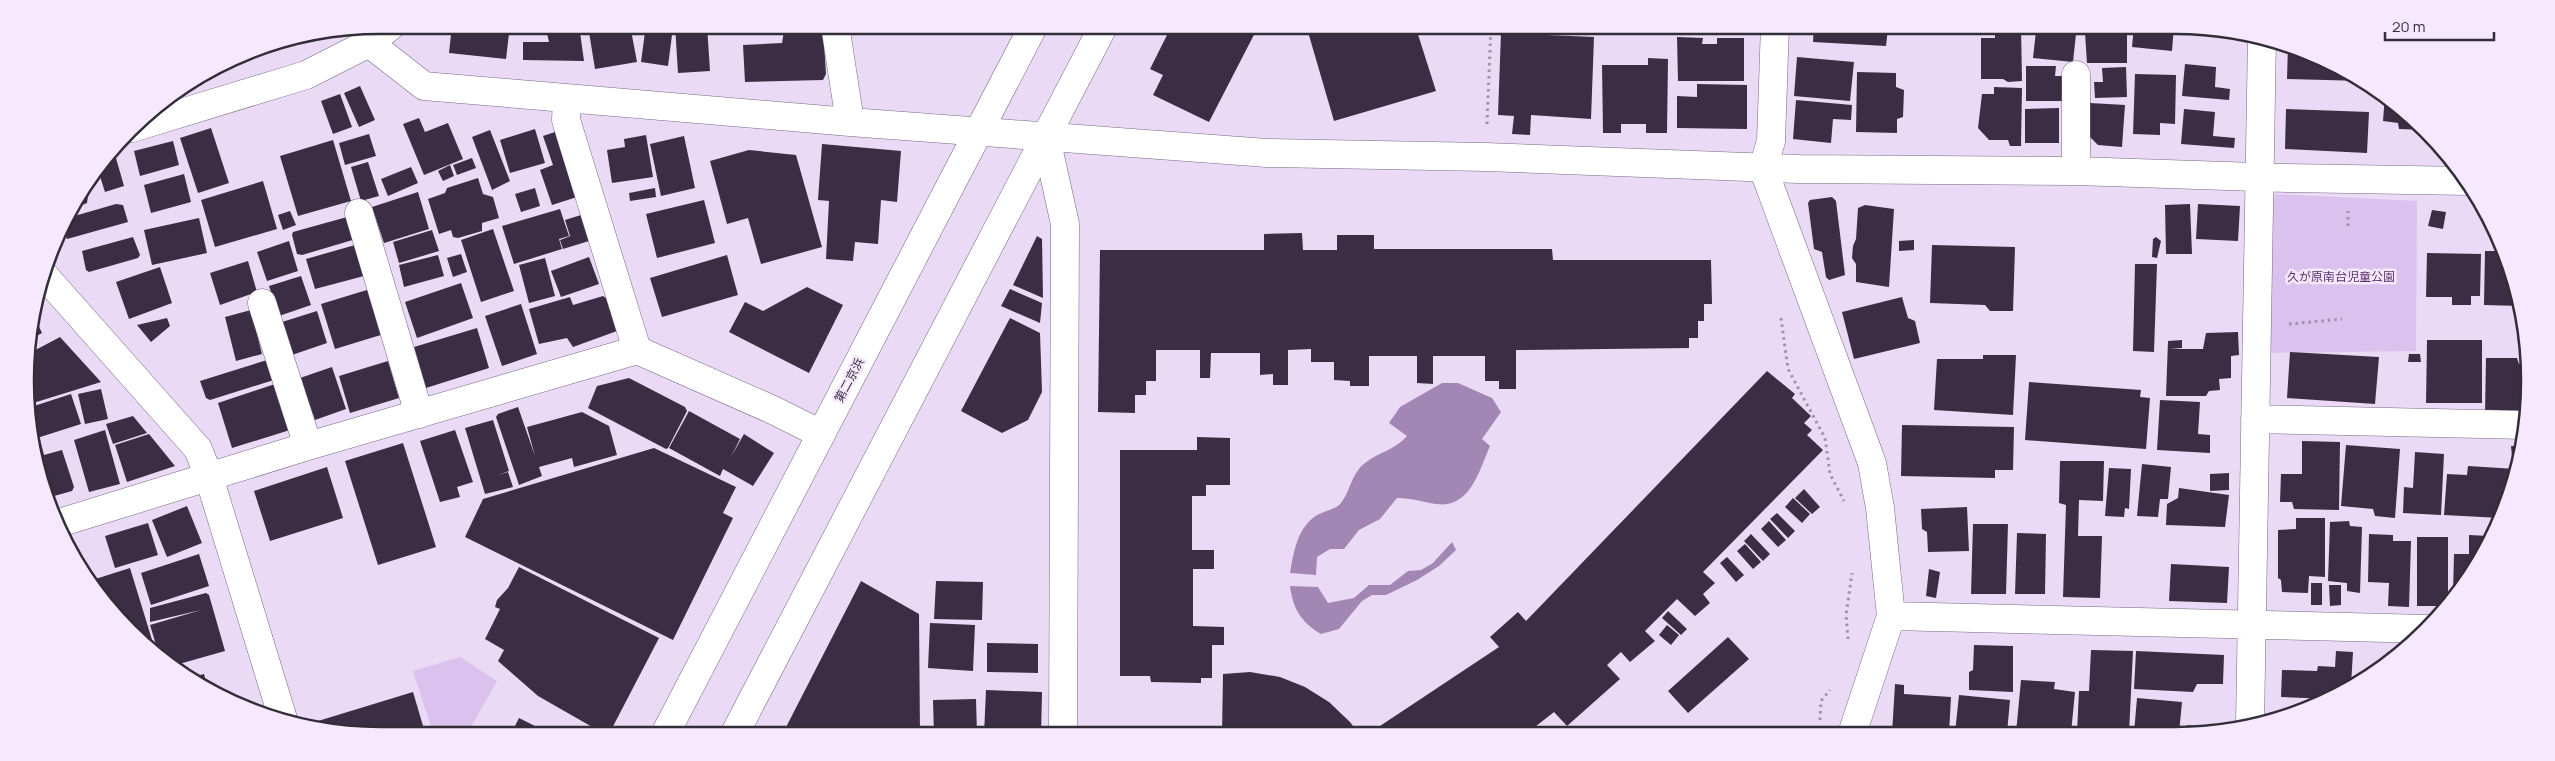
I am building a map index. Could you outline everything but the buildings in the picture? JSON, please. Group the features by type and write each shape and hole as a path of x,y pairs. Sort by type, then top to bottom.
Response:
{"main road":[{"path":"149,123 306,75 369,43 380,34"},
{"path":"836,34 850,122"},
{"name":"第二京浜","path":"669,727 1029,34"},
{"path":"738,727 1099,34"},
{"path":"1775,34 1771,140 1763,168 1872,463 1880,508 1891,616 1854,727"},
{"path":"369,43 424,86 568,100 1046,138 1267,153 1486,157 1763,168 2076,171 2457,180"},
{"path":"2250,719 2262,45"},
{"path":"2076,75 2076,171"},
{"path":"568,100 566,120 637,350"},
{"path":"1046,138 1065,224 1063,727"},
{"path":"358,213 419,414"},
{"path":"49,281 198,450 209,476 281,712"},
{"path":"262,303 308,446"},
{"path":"64,521 308,446 637,350 773,410 821,434"},
{"path":"2255,418 2518,425"},
{"path":"1891,616 2417,629"}],"path":[{"path":"1486,157 1491,34"},
{"path":"1781,312 1788,369 1826,438 1830,474 1845,503"},
{"path":"2256,327 2342,319"},
{"path":"1848,643 1846,615 1852,568"},
{"path":"1820,725 1821,700 1832,688"}],"green space":[{"name":"久が原南台児童公園","path":"2275,194 2417,201 2416,351 2256,353"},
{"path":"460,657 497,681 471,727 431,727 413,671"}],"shaded area":[{"path":"1442,383 1458,383 1492,398 1501,412 1482,439 1490,446 1472,486 1457,501 1448,504 1397,498 1380,519 1359,530 1344,549 1330,549 1317,557 1316,575 1290,573 1293,556 1301,533 1310,520 1339,505 1360,467 1397,445 1407,436 1389,423 1400,407"},
{"path":"1452,542 1456,550 1439,566 1417,580 1386,595 1372,595 1362,601 1339,629 1321,634 1303,620 1293,602 1290,586 1318,587 1328,603 1354,598 1369,585 1390,585 1408,571 1421,570 1433,563"}]}
